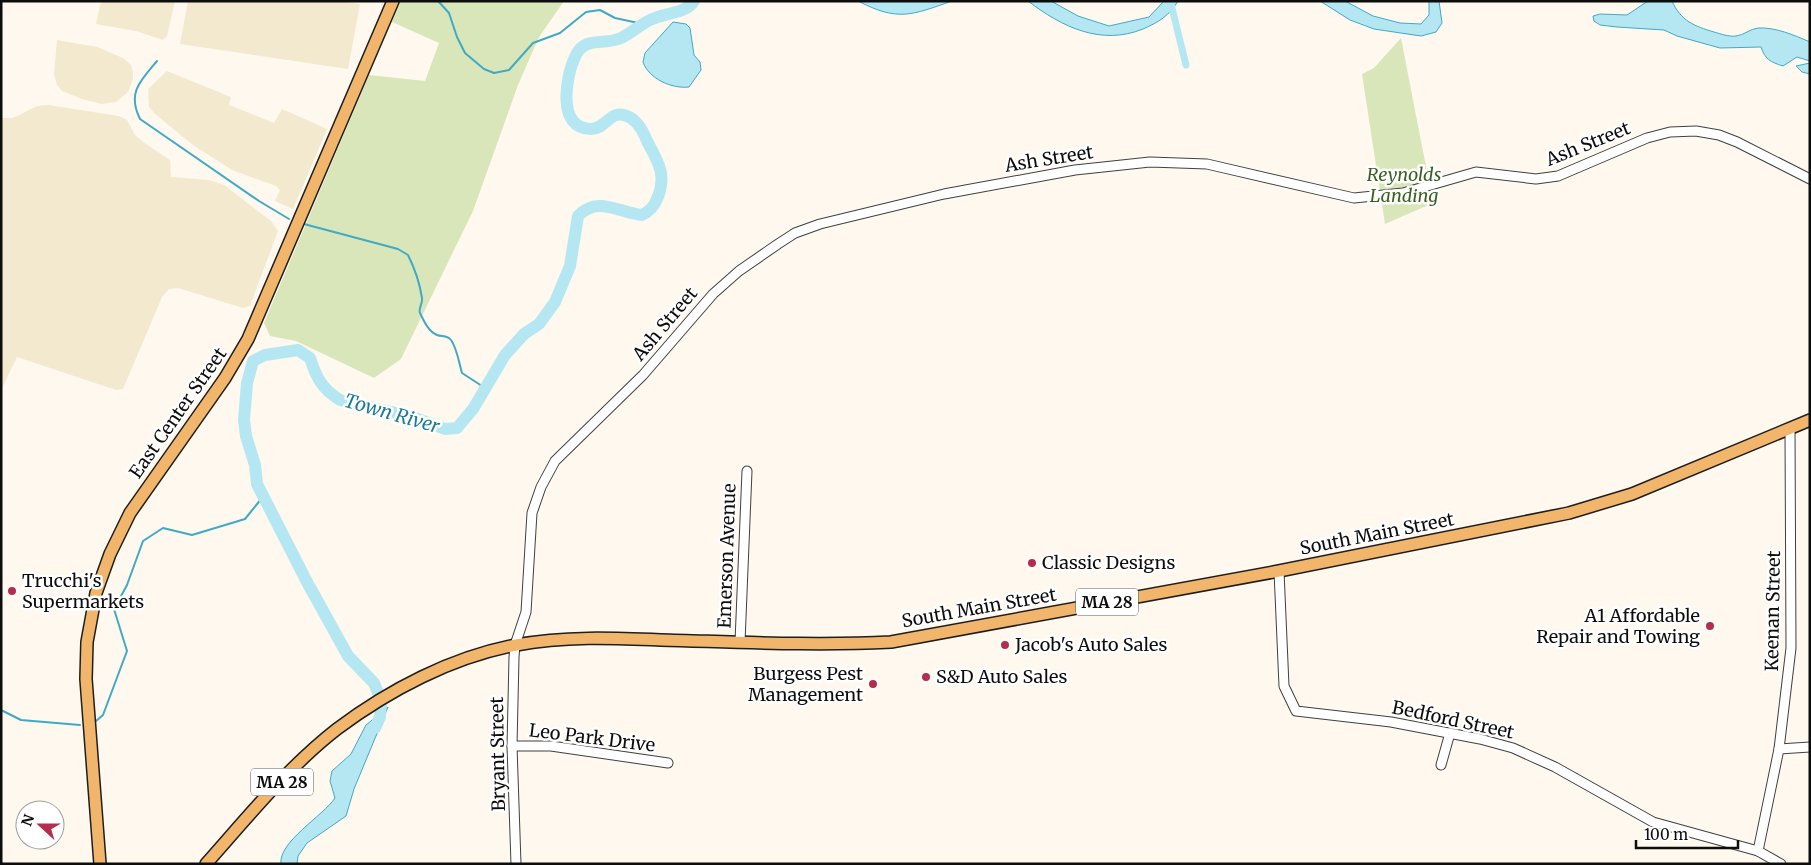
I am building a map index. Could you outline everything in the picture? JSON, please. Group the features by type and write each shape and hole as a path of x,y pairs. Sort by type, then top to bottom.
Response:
{"main road":[{"name":"East Center Street","path":"100,864 86,679 89,627 100,580 130,513 225,378 248,340 393,1"},
{"name":"South Main Street","path":"206,864 304,759 336,730 392,693 426,676 462,661 515,645 584,637 840,645 892,642 1279,571 1569,513 1632,494 1810,420"}],"street":[{"name":"Ash Street","path":"515,645 526,612 532,513 541,487 555,461 643,376 713,294 739,271 778,244 795,233 820,224 849,215 963,191 1075,170 1150,162 1207,164 1354,198 1403,193 1476,172 1536,179 1558,176 1646,138 1670,132 1696,131 1719,135 1737,142 1810,179"},
{"name":"Keenan Street","path":"1758,851 1779,749 1791,648 1790,429"},
{"name":"Emerson Avenue","path":"740,642 747,471"},
{"name":"Bedford Street","path":"1279,571 1284,686 1296,711 1391,722 1450,733 1513,748 1555,767 1653,822 1758,851 1781,864"},
{"name":"Bryant Street","path":"515,645 512,746 516,864"},
{"path":"1441,765 1450,733"},
{"name":"Leo Park Drive","path":"512,746 552,746 668,763"},
{"path":"1779,749 1810,747"}],"shaded area":[{"path":"101,1 175,1 167,36 163,40 136,31 96,24"},
{"path":"188,1 337,1 360,4 348,69 180,44"},
{"path":"57,40 97,47 123,58 131,65 133,72 133,79 128,92 116,102 102,104 62,91 57,85 54,74"},
{"path":"167,71 231,97 229,105 274,123 282,109 327,129 293,209 275,201 280,190 276,186 232,170 193,145 155,114 149,107 148,89"},
{"path":"48,105 119,116 127,120 135,135 170,160 171,177 209,180 224,185 271,221 278,231 250,306 243,308 178,288 169,289 162,297 123,389 116,390 17,357 1,390 1,118 13,118 37,106"}],"green space":[{"path":"401,1 564,1 539,37 518,85 473,211 401,359 374,378 296,341 270,336 264,323 369,75 425,81 439,43 392,22"},
{"name":"Reynolds Landing","path":"1401,38 1433,203 1385,224 1362,74 1374,68"}],"water":[{"path":"858,1 952,1 915,13 895,14 872,8"},
{"path":"1028,1 1051,1 1078,16 1109,26 1149,17 1164,1 1178,1 1167,15 1154,24 1127,34 1112,35 1082,31 1068,26"},
{"path":"1320,1 1345,1 1373,16 1400,23 1421,24 1429,15 1429,1 1439,1 1442,23 1436,32 1421,36 1374,29 1350,20"},
{"path":"1648,1 1672,1 1689,22 1725,35 1739,35 1758,28 1778,30 1791,34 1810,42 1810,61 1797,57 1783,66 1769,60 1761,47 1720,48 1677,36 1664,30 1600,25 1594,21 1593,16 1600,14 1627,15"},
{"path":"673,22 686,24 690,28 694,55 700,62 701,70 689,87 675,86 662,82 650,73 643,62 645,53"},
{"path":"1810,63 1810,74 1802,72 1796,66"},
{"path":"388,707 354,789 346,816 307,843 298,856 297,864 281,864 286,847 335,798 330,781 332,771 351,754 366,725"}],"waterway":[{"path":"438,1 449,13 465,53 484,69 494,73 509,70 533,43 560,33 586,12 600,10 615,18 643,24"},
{"name":"Town River","path":"375,728 380,717 381,700 374,683 348,656 307,582 257,484 255,465 246,436 244,420 247,383 253,361 265,355 298,350 310,358 321,382 340,400 413,417 445,429 457,428 473,409 505,355 524,334 539,324 555,302 570,266 578,216 586,210 601,206 642,215 653,207 660,191 661,176 658,163 641,129 634,120 624,115 618,115 601,126 591,129 580,127 572,120 566,100 569,76 575,57 579,50 589,43 621,38 650,20 680,11 694,1"},
{"path":"1171,4 1186,65"},
{"path":"157,61 145,75 135,94 136,110 140,119 259,201 289,219"},
{"path":"304,224 398,249 408,255 420,287 422,300 420,311 425,322 434,333 439,336 448,337 451,340 462,373 485,388"},
{"path":"96,721 103,715 127,651 114,609 127,585 143,541 163,528 192,535 245,519 262,498"},
{"path":"1,710 21,720 80,725"}],"place":[{"name":"Classic Designs","path":"1032,563"},
{"name":"Trucchi's Supermarkets","path":"12,591"},
{"name":"A1 Affordable Repair and Towing","path":"1710,626"},
{"name":"Jacob's Auto Sales","path":"1005,645"},
{"name":"S&D Auto Sales","path":"926,677"},
{"name":"Burgess Pest Management","path":"873,684"}]}
